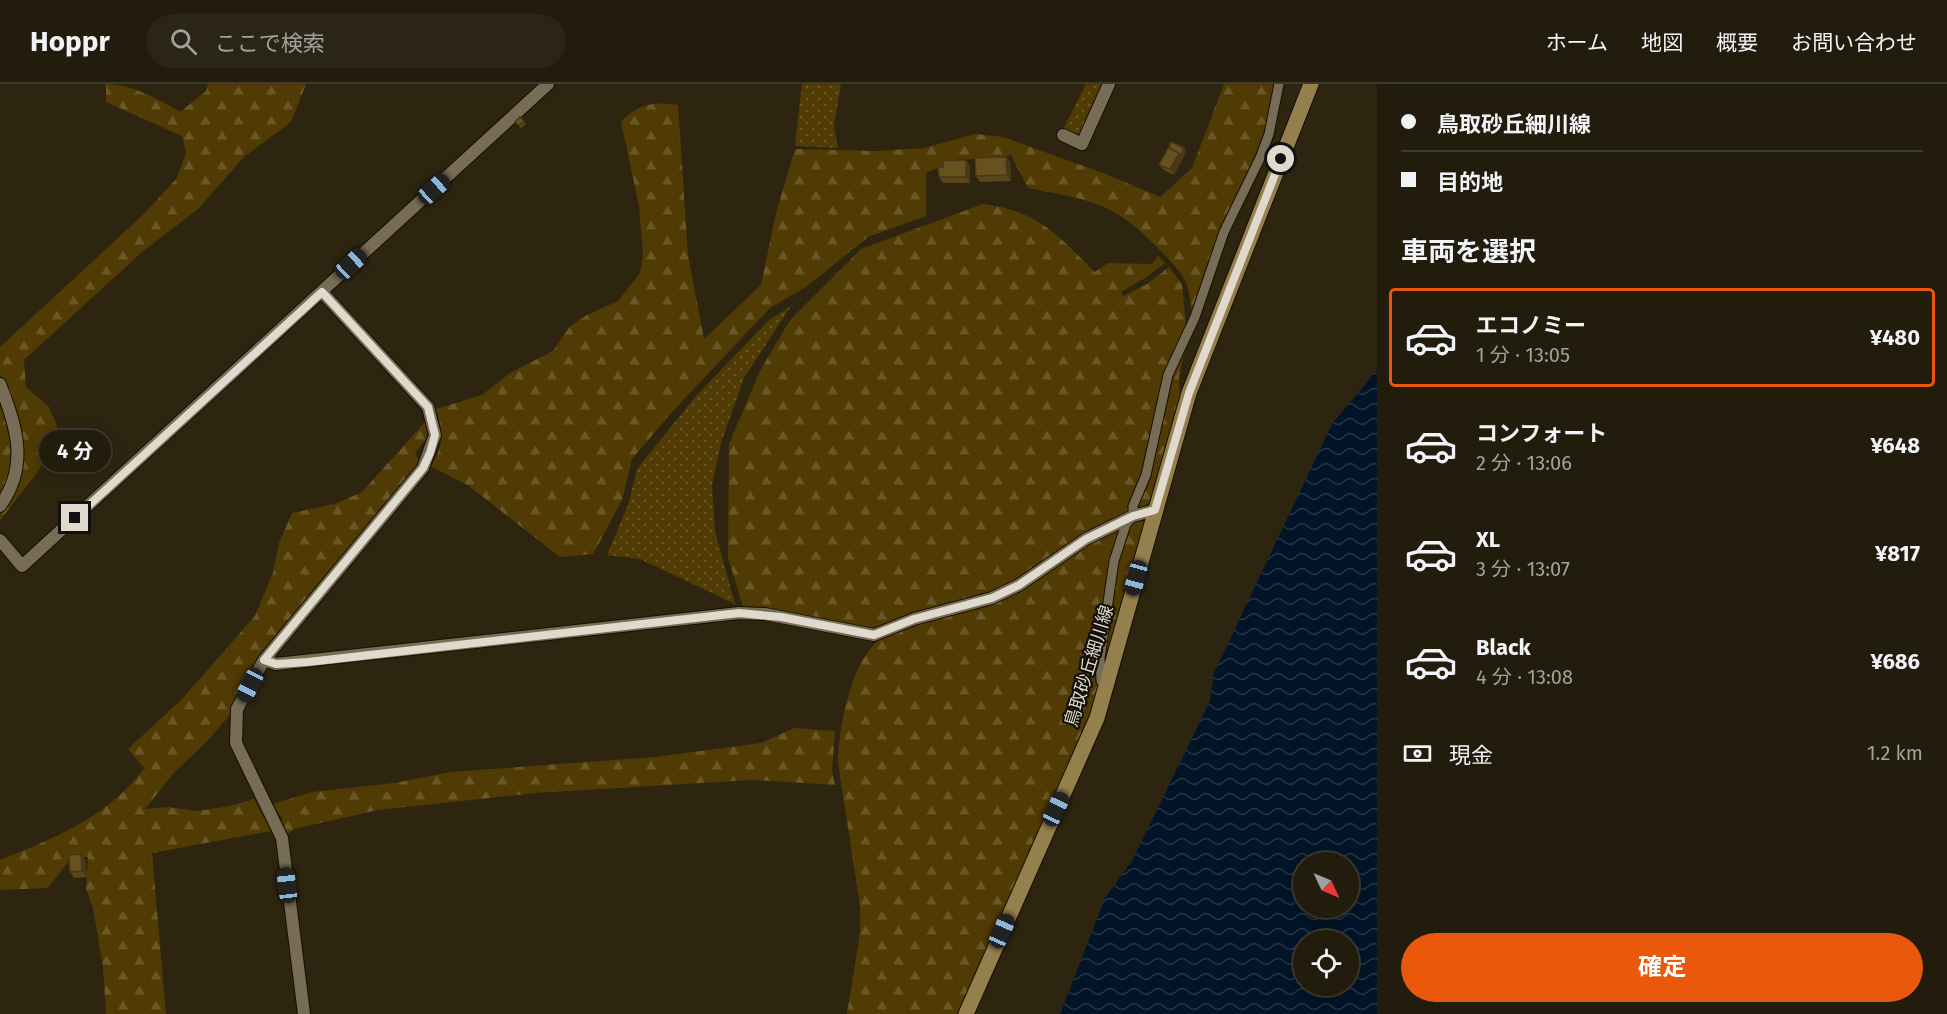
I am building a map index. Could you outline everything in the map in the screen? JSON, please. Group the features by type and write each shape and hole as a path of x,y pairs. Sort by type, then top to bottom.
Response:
{"main road":[{"name":"鳥取砂丘細川線","path":"966,1014 1097,718 1189,393 1311,84"}],"street":[{"path":"0,540 22,566 548,84"},
{"path":"1063,135 1082,144 1109,84"},
{"path":"1101,681 1100,657 1114,561 1126,525 1133,516 1133,506 1146,475 1168,375 1196,317 1224,232 1260,158 1269,134 1279,84"},
{"path":"304,1014 282,838 236,743 237,709 264,660 423,468 435,435 428,407 322,292"},
{"path":"0,384 15,427 18,454 17,475 0,506"},
{"path":"264,660 276,664 308,662 739,613 776,616 874,635 914,619 992,598 1019,585 1086,539 1133,516 1155,510"}],"green space":[{"path":"106,84 154,97 180,112 206,91 208,84 306,84 291,122 244,157 198,209 142,252 24,360 26,387 49,407 60,433 37,473 0,520 0,512 17,489 21,472 10,400 0,374 0,347 144,214 177,178 186,153 182,136 106,102"},
{"path":"802,84 841,84 834,126 838,148 795,146"},
{"path":"1086,84 1105,84 1077,138 1064,128"},
{"path":"1224,84 1277,84 1267,131 1192,319 1190,295 1180,272 1142,232 1127,220 1084,200 1028,188 1011,155 990,159 958,159 926,173 926,216 868,237 806,287 770,308 672,412 632,459 622,500 593,554 560,557 469,486 430,466 438,453 441,439 436,409 482,395 510,373 553,351 570,326 587,315 618,301 640,273 643,254 639,206 621,122 633,111 646,105 661,103 678,105 688,255 704,339 761,285 776,213 795,149 878,151 924,148 975,134 1003,137 1106,174 1160,197 1192,168"},
{"path":"983,204 1019,212 1033,219 1058,236 1095,272 1108,263 1152,264 1158,256 1165,263 1121,292 1123,296 1147,284 1169,267 1182,284 1186,327 1131,513 1000,591 873,629 744,610 728,558 729,444 760,371 790,320 861,249"},
{"path":"791,306 744,378 721,443 712,485 715,531 735,604 640,559 607,555 628,505 637,469 696,396 769,320"},
{"path":"1186,344 1179,377 1180,402 1154,493 1149,503 1134,512 1168,383"},
{"path":"0,394 15,458 0,501"},
{"path":"426,421 427,438 415,453 420,463 248,672 233,711 210,738 172,775 145,809 168,807 197,811 230,806 254,799 271,831 152,853 166,1014 106,1014 103,967 93,908 86,889 88,857 71,858 48,888 0,890 0,860 40,844 79,824 115,800 130,785 144,768 128,749 182,699 255,616 273,573 279,543 292,513 335,504 362,492"},
{"path":"1139,519 1145,523 1102,677 1108,603 1128,523"},
{"path":"1124,525 1099,686 1084,730 959,1014 847,1014 860,933 860,906 838,763 845,708 858,669 879,639 893,630 967,611 990,602"},
{"path":"794,728 835,731 832,771 835,785 752,780 535,793 378,810 294,829 285,836 281,826 282,817 270,805 312,792 394,783 451,772 655,757 761,743"}],"water":[{"path":"1377,370 1377,1014 1060,1014 1105,898 1132,861 1210,701 1214,673 1332,424"}],"building":[{"path":"520,117 524,121 519,125 515,122"},
{"path":"1171,142 1184,148 1181,155 1169,148"},
{"path":"1168,148 1179,153 1170,169 1159,165"},
{"path":"1006,157 1007,175 976,176 975,158"},
{"path":"966,160 966,177 939,177 938,167 943,167 943,161"},
{"path":"81,854 82,871 70,872 69,855"}],"route":[{"path":"75,518 322,292 428,407 435,435 423,468 264,660 276,664 308,662 739,613 765,614 874,635 914,619 992,598 1019,585 1086,539 1133,516 1155,510 1189,393 1281,159"}]}
